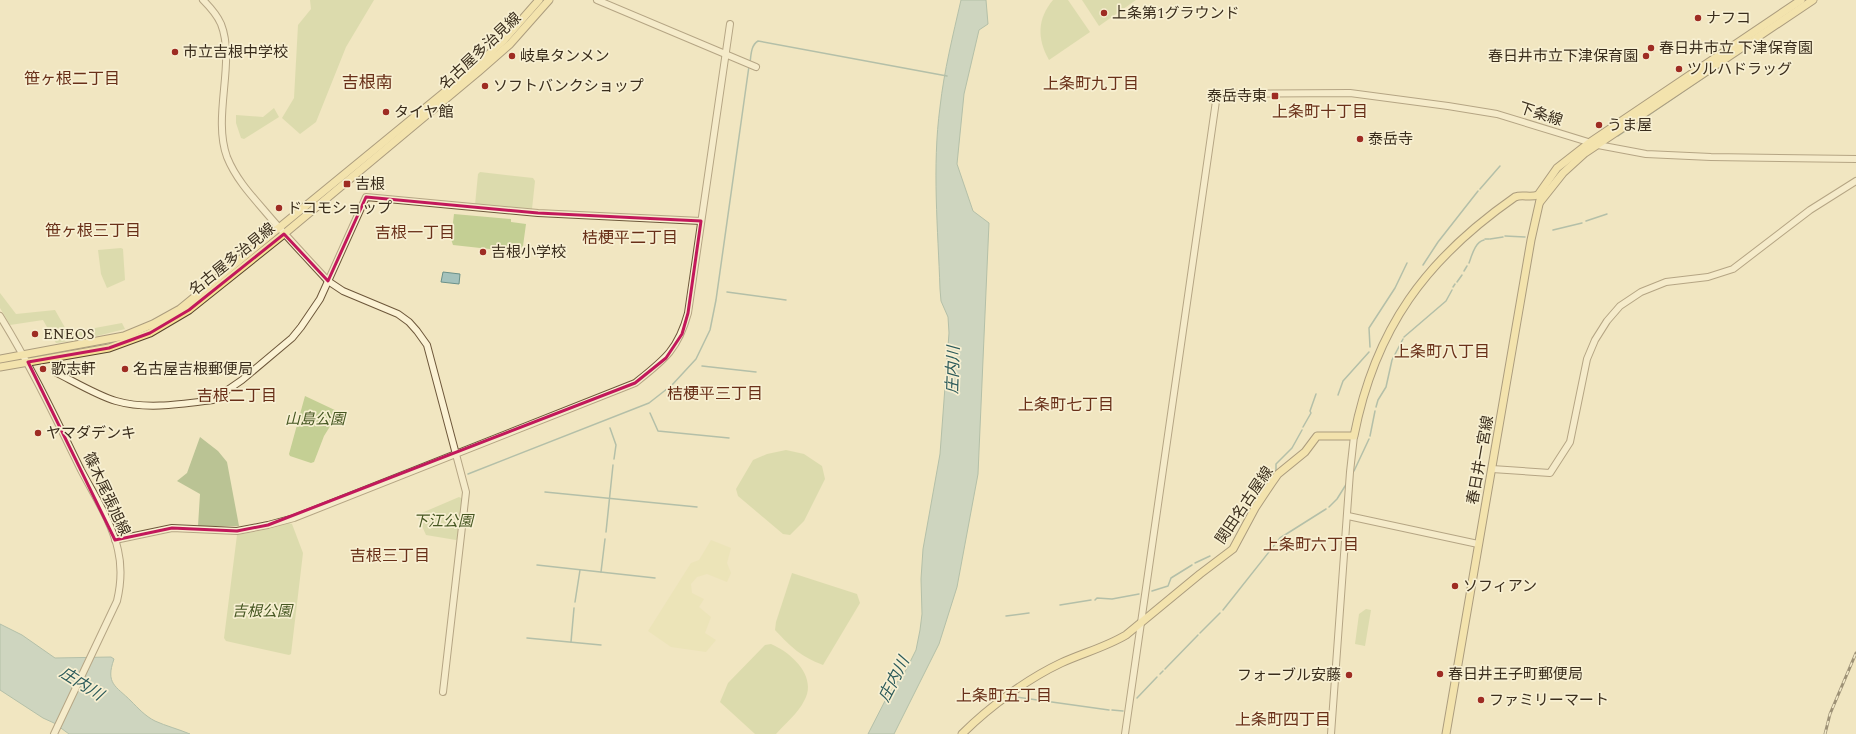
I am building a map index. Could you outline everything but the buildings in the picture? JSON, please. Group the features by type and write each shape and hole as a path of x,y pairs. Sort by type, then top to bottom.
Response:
{"main road":[{"name":"名古屋多治見線","path":"0,366 109,348 150,334 189,310 483,59 504,40 539,0"},
{"name":"名古屋多治見線","path":"0,359 102,342 133,333 171,315 282,231 494,59 519,35 549,0"},
{"path":"1354,436 1362,402 1378,352 1394,322 1414,291 1442,257 1468,233 1515,197 1534,197 1542,190 1549,178 1565,161 1589,143 1801,0"},
{"path":"1526,197 1538,204 1563,173 1585,153 1813,0"},
{"name":"春日井一宮線","path":"1446,734 1538,204 1542,190"},
{"name":"関田名古屋線","path":"962,734 997,704 1044,672 1062,663 1115,642 1233,549 1254,508 1274,479 1278,474 1297,460 1317,436 1354,436"}],"street":[{"path":"203,0 212,10 221,25 224,40 225,60 222,136 227,156 239,181 328,281 343,291 398,314 409,322 426,345 457,453 466,492 443,692"},
{"path":"597,0 752,65"},
{"path":"115,540 172,528 237,531 268,526 294,518 635,383 656,368 675,346 686,320 730,24"},
{"name":"下条線","path":"1141,623 1217,94 1350,93 1497,114 1589,143 1628,152 1664,155 1856,158"},
{"path":"1492,469 1550,473 1570,442 1587,359 1595,340 1607,321 1620,306 1641,292 1666,282 1708,277 1733,269 1810,210 1856,181"},
{"path":"55,372 116,401 146,406 166,406 213,400 231,389 292,338 312,313 366,197 538,213 701,221"},
{"name":"篠木尾張旭線","path":"0,316 28,362 106,519 115,540 120,562 120,587 117,601 54,734"},
{"path":"1331,734 1350,472 1354,436"},
{"path":"1348,516 1478,544"},
{"path":"1125,734 1141,623"}],"highlighted area":[{"path":"366,197 538,213 701,221 688,313 682,334 666,358 635,383 268,525 237,531 172,528 115,540 28,362 109,348 150,333 189,310 284,234 328,281"}],"shaded area":[{"path":"711,540 731,548 727,563 731,573 727,582 707,574 697,577 691,584 692,593 704,599 699,607 711,617 705,633 716,640 706,652 671,647 648,631 691,563 699,560"}],"green space":[{"path":"310,0 374,0 346,47 316,122 300,134 282,118 294,98 298,25 311,9"},
{"path":"1053,0 1068,0 1090,32 1049,60 1042,44 1040,29 1044,14"},
{"name":"上条第1グラウンド","path":"1082,0 1136,0 1099,26"},
{"path":"274,108 279,117 244,139 241,138 236,123 236,115 263,117"},
{"path":"480,172 533,178 535,181 532,209 475,205 478,174"},
{"path":"454,214 511,219 511,222 526,224 523,246 517,252 453,245 451,239"},
{"path":"123,249 125,280 107,288 101,274 98,250"},
{"path":"0,293 16,314 55,310 68,333 122,323 125,329 85,339 56,343 43,320 10,325 0,308"},
{"name":"山島公園","path":"305,396 339,412 324,436 314,462 311,463 290,456 289,454"},
{"path":"200,437 218,451 227,462 239,526 198,526 200,494 177,481 187,473"},
{"path":"786,450 804,454 822,466 825,479 804,521 790,535 783,534 738,496 736,489 753,460 767,454"},
{"name":"下江公園","path":"459,497 463,499 459,537 456,540 426,535 417,515"},
{"name":"吉根公園","path":"289,523 292,524 303,553 291,654 289,655 226,641 224,638 237,535 269,529"},
{"path":"792,573 857,594 860,603 823,665 797,651 775,630 776,622"},
{"path":"1366,609 1371,610 1365,646 1355,644 1359,614"},
{"path":"771,644 787,653 801,667 808,683 807,692 799,710 776,734 755,734 720,702 728,683 765,645"}],"water":[{"name":"庄内川","path":"961,0 986,0 988,24 979,30 964,94 957,164 973,211 989,223 978,474 957,587 939,644 894,734 868,734 888,695 906,670 916,650 920,630 922,614 921,579 923,549 940,454 949,333 948,317 941,301 940,289 936,198 936,152 944,80"},
{"path":"443,272 460,274 459,284 441,282"},
{"name":"庄内川","path":"0,624 22,635 55,658 111,657 114,659 111,679 117,688 151,719 190,734 69,734 54,723 43,718 0,690"}],"waterway":[{"path":"750,63 753,48 758,41 947,76"},
{"path":"1618,136 1727,62"},
{"path":"468,474 649,403 672,385 696,359 710,330 716,300 749,66"},
{"path":"1480,189 1500,166"},
{"path":"1423,265 1438,242 1478,191"},
{"path":"1586,221 1607,214"},
{"path":"1553,230 1582,223"},
{"path":"1505,236 1525,237"},
{"path":"1490,239 1503,237"},
{"path":"1469,263 1476,246 1484,240"},
{"path":"1370,347 1369,328 1395,288 1407,263"},
{"path":"1464,271 1467,266"},
{"path":"1457,282 1462,275"},
{"path":"1404,337 1446,301 1452,290"},
{"path":"727,292 786,300"},
{"path":"1376,407 1378,400 1386,387 1392,360 1403,339"},
{"path":"1338,395 1343,381 1369,352"},
{"path":"702,366 756,372"},
{"path":"1303,427 1311,413 1310,411 1316,394"},
{"path":"1370,436 1375,411"},
{"path":"650,413 658,431 729,438"},
{"path":"610,428 616,445 614,459"},
{"path":"1276,473 1276,464 1292,448 1302,430"},
{"path":"1354,471 1369,439"},
{"path":"606,532 613,465"},
{"path":"1329,507 1337,499 1347,483"},
{"path":"545,492 697,507"},
{"path":"1223,610 1280,538 1326,509"},
{"path":"601,572 605,539"},
{"path":"1195,563 1210,556"},
{"path":"537,565 655,578"},
{"path":"1152,591 1168,586 1171,578 1192,565"},
{"path":"575,602 580,570"},
{"path":"1095,600 1097,598 1112,599 1139,594"},
{"path":"1060,605 1091,600"},
{"path":"571,642 574,608"},
{"path":"1006,616 1029,613"},
{"path":"1200,633 1220,613"},
{"path":"1165,669 1198,635"},
{"path":"527,638 601,645"},
{"path":"1160,674 1163,671"},
{"path":"1137,698 1157,677"},
{"path":"1016,697 1109,710"},
{"path":"1002,704 1009,699"},
{"path":"1112,710 1123,711"}],"railway":[{"path":"1825,734 1830,714 1856,653"}],"place":[{"name":"上条第1グラウンド","path":"1104,13"},
{"name":"ナフコ","path":"1698,18"},
{"name":"春日井市立 下津保育園","path":"1651,48"},
{"name":"市立吉根中学校","path":"175,52"},
{"name":"岐阜タンメン","path":"512,56"},
{"name":"春日井市立下津保育園","path":"1646,56"},
{"name":"ツルハドラッグ","path":"1679,69"},
{"name":"ソフトバンクショップ","path":"485,86"},
{"name":"泰岳寺東","path":"1275,96"},
{"name":"タイヤ館","path":"386,112"},
{"name":"うま屋","path":"1599,125"},
{"name":"泰岳寺","path":"1360,139"},
{"name":"吉根","path":"347,184"},
{"name":"ドコモショップ","path":"279,208"},
{"name":"吉根小学校","path":"483,252"},
{"name":"ENEOS","path":"35,334"},
{"name":"歌志軒","path":"43,369"},
{"name":"名古屋吉根郵便局","path":"125,369"},
{"name":"ヤマダデンキ","path":"38,433"},
{"name":"ソフィアン","path":"1455,586"},
{"name":"春日井王子町郵便局","path":"1440,674"},
{"name":"フォーブル安藤","path":"1349,675"},
{"name":"ファミリーマート","path":"1481,700"}],"district":[{"name":"笹ヶ根二丁目","path":"72,78"},
{"name":"吉根南","path":"367,82"},
{"name":"上条町九丁目","path":"1091,83"},
{"name":"上条町十丁目","path":"1320,111"},
{"name":"笹ヶ根三丁目","path":"93,230"},
{"name":"吉根一丁目","path":"415,232"},
{"name":"桔梗平二丁目","path":"630,237"},
{"name":"上条町八丁目","path":"1442,351"},
{"name":"桔梗平三丁目","path":"715,393"},
{"name":"吉根二丁目","path":"237,395"},
{"name":"上条町七丁目","path":"1066,404"},
{"name":"上条町六丁目","path":"1311,544"},
{"name":"吉根三丁目","path":"390,555"},
{"name":"上条町五丁目","path":"1004,695"},
{"name":"上条町四丁目","path":"1283,719"}]}
